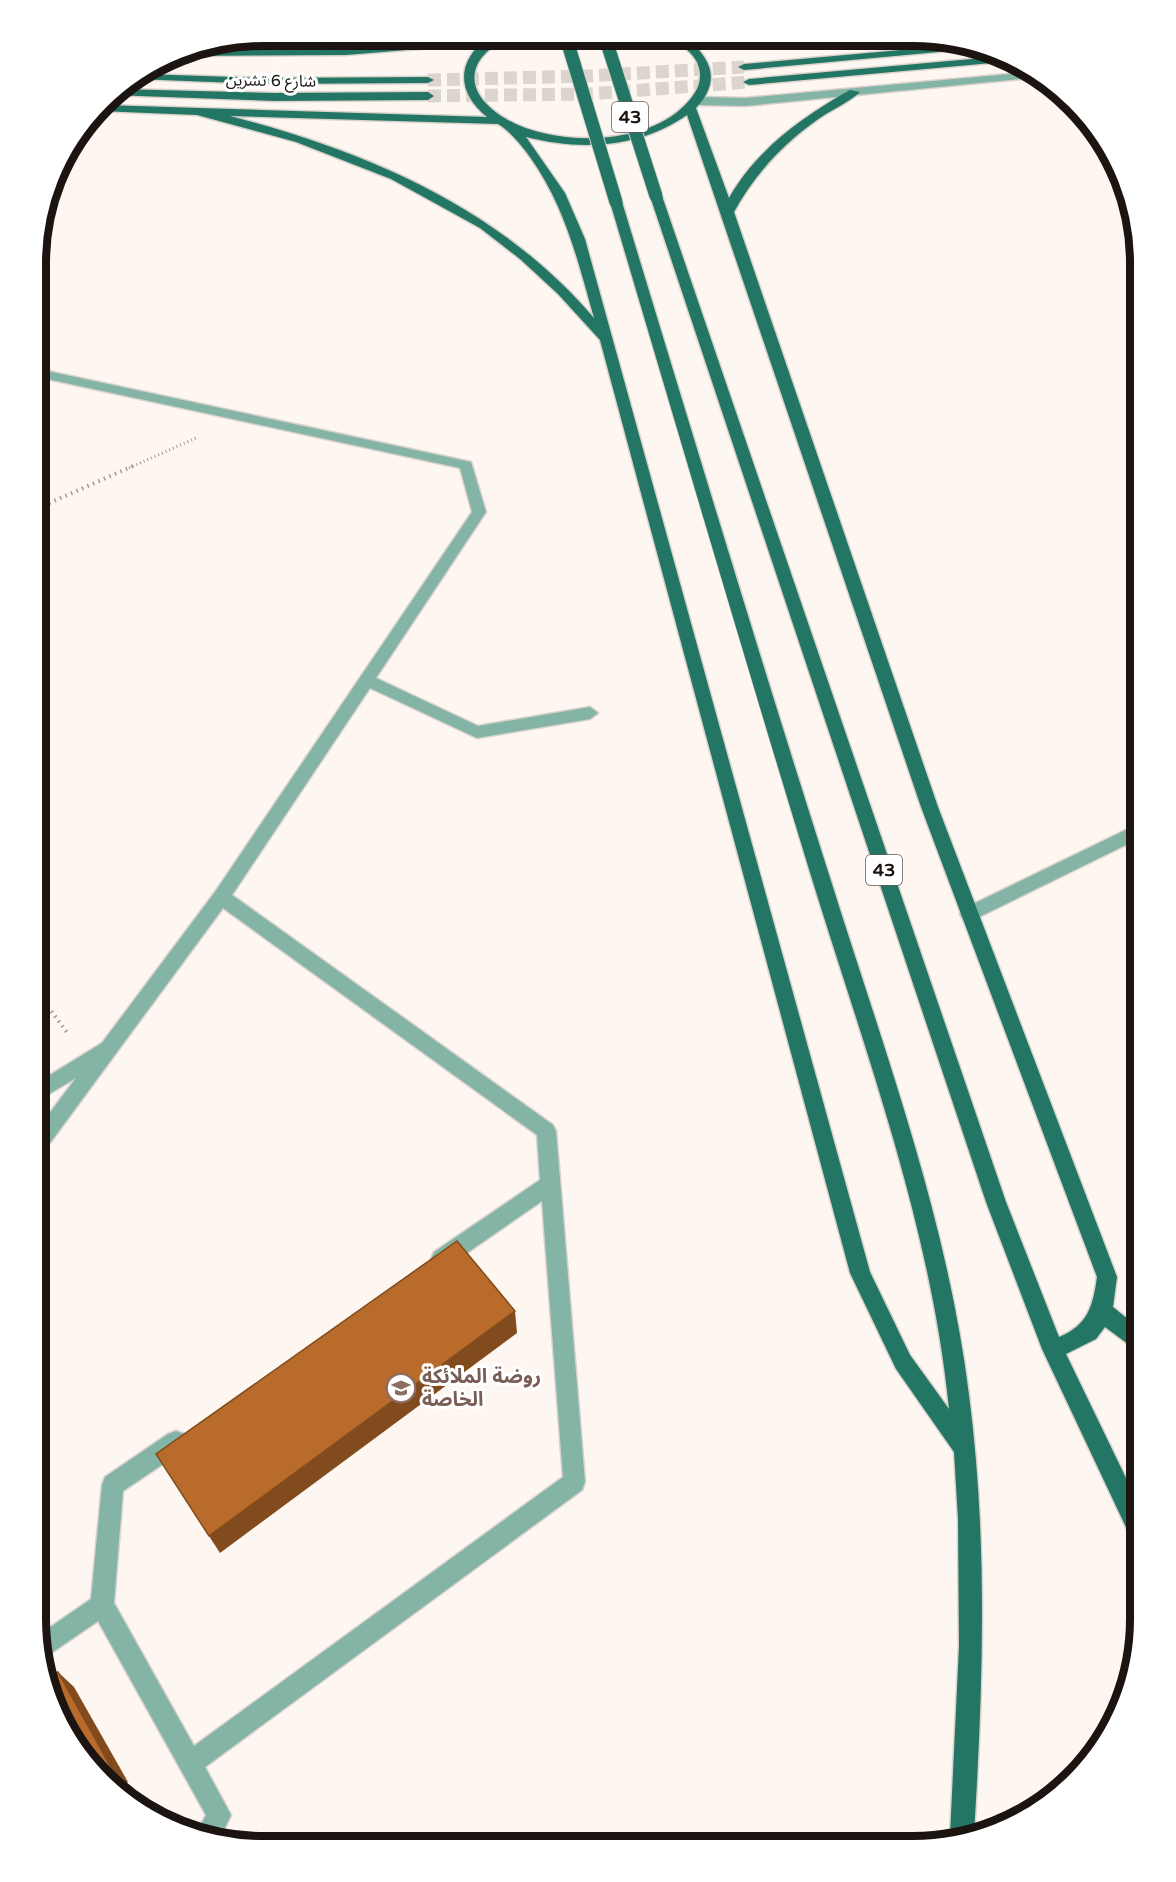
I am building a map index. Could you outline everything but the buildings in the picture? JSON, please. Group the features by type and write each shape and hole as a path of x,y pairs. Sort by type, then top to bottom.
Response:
{"main road":[{"path":"270,53 296,46"},
{"path":"215,52 346,52 414,46"},
{"path":"487,46 471,63 468,75 475,100 531,148 571,215 861,1273 903,1362 964,1449"},
{"path":"569,46 741,621 929,1226 950,1332 964,1449 971,1574 971,1710 962,1829"},
{"name":"43","path":"608,46 656,196 996,1202 1053,1349 1130,1511"},
{"path":"112,108 380,115 505,124 556,139 608,140 656,130 694,105 707,80 706,69 701,58 690,46"},
{"path":"744,67 948,49"},
{"path":"749,82 990,61"},
{"name":"شارع 6 تشرين","path":"152,77 263,81 428,80"},
{"name":"شارع 6 تشرين","path":"129,92 275,97 428,96"},
{"path":"728,212 739,191 768,153 807,120 854,92"},
{"path":"694,105 832,525 969,914 1107,1277 1103,1312 1092,1330 1074,1342 1053,1349"},
{"path":"201,112 272,129 339,151 402,178 461,210 515,248 563,291 605,340"},
{"path":"1103,1312 1130,1334"}],"street":[{"path":"694,105 1022,76"},
{"path":"46,375 466,465 479,512 221,897 46,1133"},
{"path":"367,680 477,732 590,713"},
{"path":"969,914 1130,835"},
{"path":"190,1762 574,1482 546,1131 221,897"},
{"path":"46,1087 111,1045"},
{"path":"424,1271 550,1184"},
{"path":"191,1431 113,1485 102,1605 219,1815 211,1829"},
{"path":"48,1643 102,1605"}],"path":[{"path":"46,504 243,417"},
{"path":"46,1004 87,1060"}],"tunnel":[{"path":"428,80 587,76 744,67"},
{"path":"428,96 590,94 749,82"}],"place":[{"name":"روضة الملائكة الخاصة","path":"401,1388"}]}
